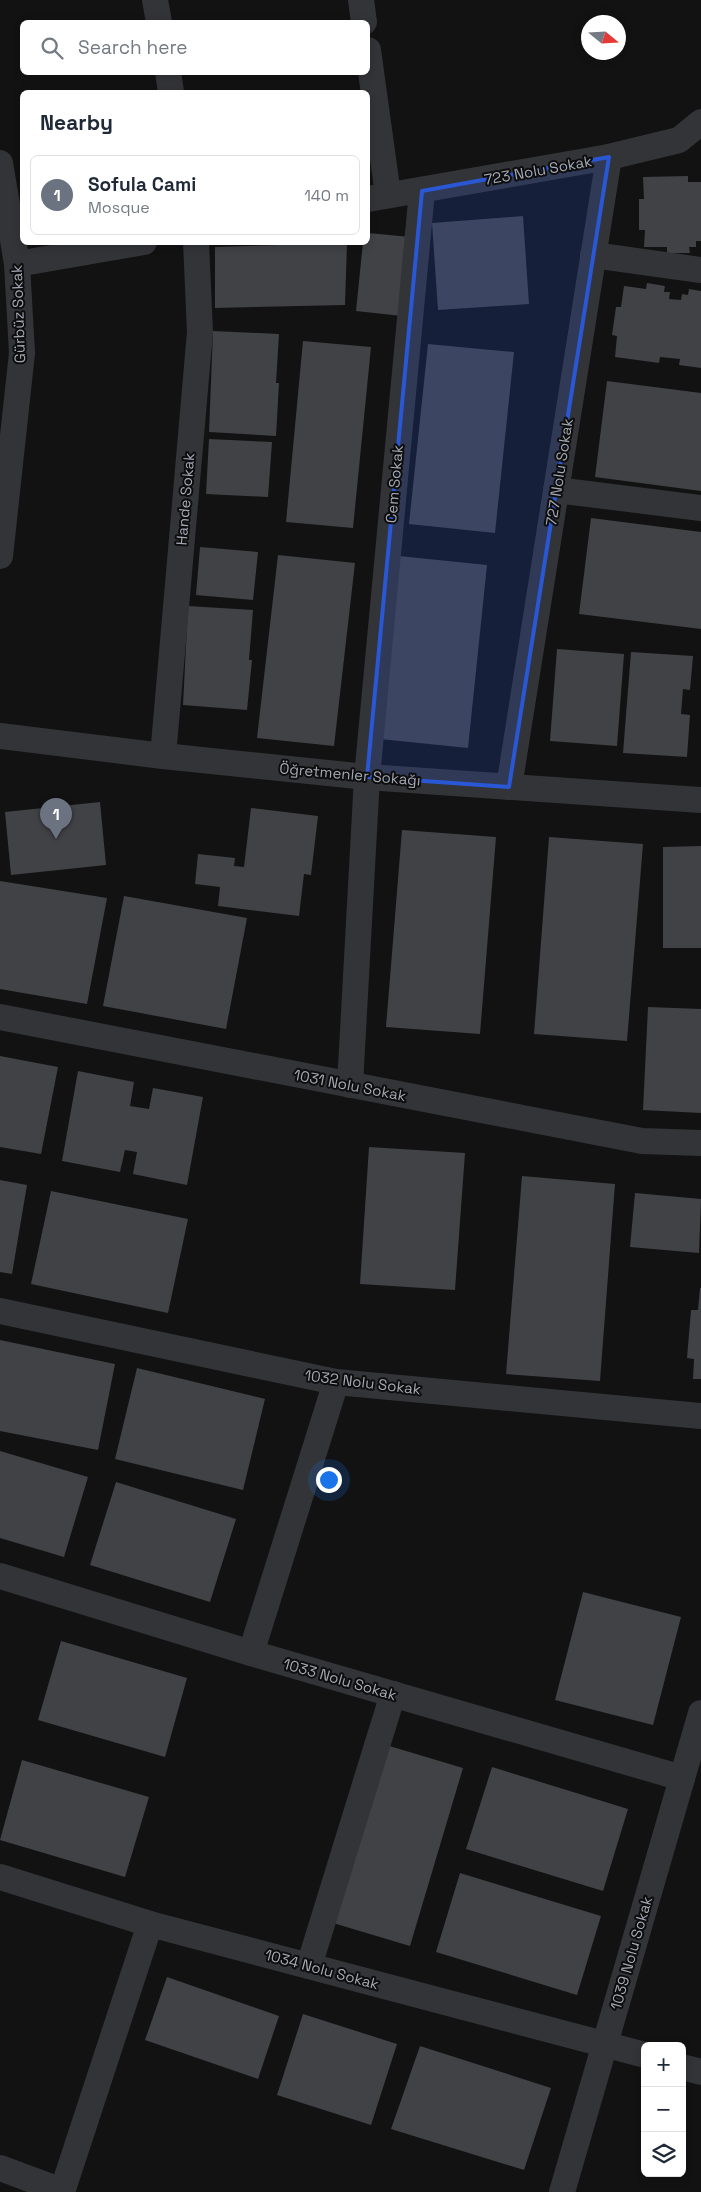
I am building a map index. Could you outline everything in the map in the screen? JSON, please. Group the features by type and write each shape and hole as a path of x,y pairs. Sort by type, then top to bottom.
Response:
{"street":[{"path":"156,0 159,20"},
{"path":"360,0 364,20"},
{"path":"168,75 171,90"},
{"path":"370,75 378,197"},
{"name":"723 Nolu Sokak","path":"378,197 422,191 608,157 679,140 701,122"},
{"name":"727 Nolu Sokak","path":"509,787 608,157"},
{"name":"Gürbüz Sokak","path":"0,163 17,264 22,354 0,556"},
{"name":"Cem Sokak","path":"350,1085 367,777 422,191"},
{"path":"17,264 127,245"},
{"name":"Hande Sokak","path":"163,756 200,332 196,245"},
{"path":"593,256 701,270"},
{"path":"556,490 701,508"},
{"name":"Öğretmenler Sokağı","path":"0,736 163,756 367,777 701,800"},
{"name":"1031 Nolu Sokak","path":"0,1017 642,1142 701,1143"},
{"name":"1032 Nolu Sokak","path":"0,1311 336,1382 701,1416"},
{"path":"251,1653 336,1382"},
{"name":"1033 Nolu Sokak","path":"0,1576 251,1653 682,1778"},
{"path":"309,1966 393,1694"},
{"name":"1039 Nolu Sokak","path":"562,2192 701,1713"},
{"name":"1034 Nolu Sokak","path":"0,1877 150,1924 641,2054"},
{"path":"0,2168 62,2191 150,1924"},
{"path":"686,2067 701,2072"}],"highlighted area":[{"path":"609,157 509,787 367,777 422,191"}],"building":[{"path":"688,176 688,182 701,182 701,241 696,241 696,247 689,247 690,253 667,253 667,247 644,247 645,230 639,230 639,199 644,199 643,177"},
{"path":"523,216 529,304 438,310 432,223"},
{"path":"370,233 410,237 402,316 356,311 363,245 370,245"},
{"path":"347,245 345,305 215,308 215,247"},
{"path":"647,283 665,286 664,292 670,292 669,299 681,300 682,294 688,295 689,289 701,291 701,368 679,365 680,359 660,357 659,363 615,357 617,336 612,335 616,307 621,307 624,286 646,289"},
{"path":"213,331 279,334 276,383 279,383 276,436 209,432"},
{"path":"303,341 371,347 353,528 286,522"},
{"path":"428,344 514,352 495,533 409,524"},
{"path":"607,381 701,393 701,491 595,477"},
{"path":"209,439 272,442 268,497 206,494"},
{"path":"591,518 701,532 701,629 579,614"},
{"path":"200,547 258,552 253,600 196,595"},
{"path":"278,555 355,563 334,746 257,738"},
{"path":"399,556 487,565 468,748 380,739"},
{"path":"188,606 253,610 249,660 252,660 247,710 183,705"},
{"path":"557,649 624,654 617,746 550,741"},
{"path":"631,652 693,656 690,690 683,689 681,714 690,715 687,757 623,753"},
{"path":"100,802 106,865 11,875 5,812"},
{"path":"251,808 318,816 311,875 304,874 299,916 218,906 220,887 195,884 198,854 235,858 234,866 244,867"},
{"path":"402,830 496,837 480,1034 386,1027"},
{"path":"549,837 643,844 627,1041 534,1034"},
{"path":"701,846 701,948 663,948 663,847"},
{"path":"0,881 107,898 87,1004 0,989"},
{"path":"124,896 247,918 226,1029 103,1006"},
{"path":"648,1007 701,1009 701,1113 643,1110"},
{"path":"0,1056 58,1067 41,1154 0,1147"},
{"path":"78,1071 134,1082 130,1106 149,1109 153,1088 203,1097 187,1185 133,1174 137,1152 125,1150 120,1172 62,1161"},
{"path":"369,1147 465,1153 455,1290 360,1284"},
{"path":"522,1176 615,1184 600,1381 506,1374"},
{"path":"0,1180 27,1185 12,1274 0,1272"},
{"path":"51,1191 188,1219 168,1313 31,1284"},
{"path":"635,1193 701,1199 699,1253 630,1247"},
{"path":"700,1288 701,1379 693,1379 694,1359 687,1358 691,1310 698,1310"},
{"path":"0,1340 115,1364 98,1450 0,1431"},
{"path":"137,1368 265,1399 243,1490 115,1459"},
{"path":"0,1451 88,1477 64,1557 0,1538"},
{"path":"116,1482 236,1519 210,1602 90,1565"},
{"path":"583,1592 681,1617 653,1725 555,1700"},
{"path":"61,1641 187,1678 165,1757 38,1720"},
{"path":"386,1745 463,1768 410,1946 333,1923"},
{"path":"22,1760 149,1797 125,1877 0,1840"},
{"path":"492,1767 628,1809 603,1891 466,1849"},
{"path":"460,1873 601,1916 577,1995 436,1952"},
{"path":"167,1977 279,2016 258,2079 145,2040"},
{"path":"303,2014 397,2044 371,2125 277,2095"},
{"path":"420,2046 551,2088 524,2170 391,2129"}],"place":[{"name":"Sofula Cami","path":"56,839"}]}
